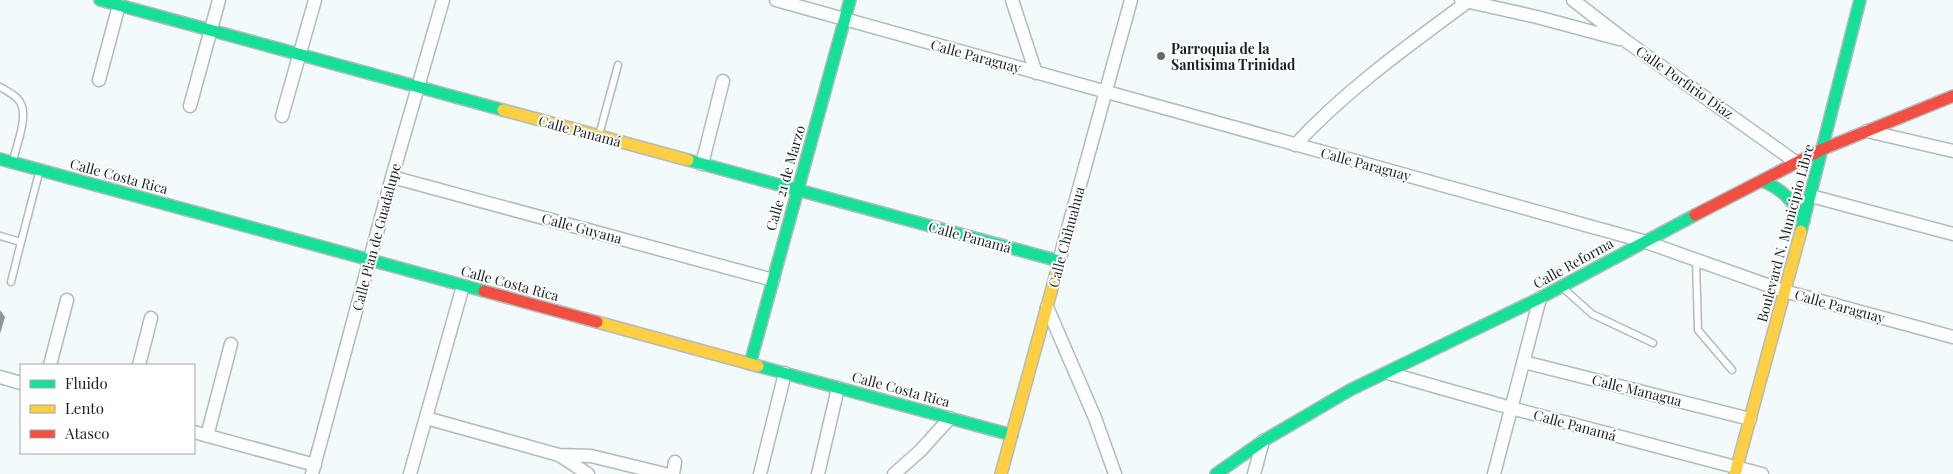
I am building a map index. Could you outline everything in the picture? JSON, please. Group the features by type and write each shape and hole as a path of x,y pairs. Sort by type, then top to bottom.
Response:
{"street":[{"name":"Calle Panamá","path":"100,0 1059,261"},
{"path":"190,106 219,0"},
{"path":"282,116 315,0"},
{"name":"Calle Plan de Guadalupe","path":"314,470 392,176 443,0"},
{"name":"Calle Paraguay","path":"776,0 1643,241 1784,291 1953,337"},
{"name":"Calle 21 de Marzo","path":"750,364 850,0"},
{"path":"1012,0 1036,73"},
{"name":"Calle Chihuahua","path":"1002,474 1131,0"},
{"name":"Calle Porfirio Díaz","path":"1573,0 1626,41 1797,163"},
{"name":"Boulevard N. Municipio Libre","path":"1736,471 1811,196 1860,0"},
{"path":"1295,145 1317,122 1386,62 1466,1 1537,17 1626,41"},
{"path":"99,80 118,5"},
{"path":"702,164 723,81"},
{"name":"Calle Reforma","path":"1216,474 1264,441 1350,390 1540,298 1643,241 1823,149 1953,96"},
{"path":"1867,131 1953,151"},
{"name":"Calle Costa Rica","path":"0,159 1012,435"},
{"name":"Calle Guyana","path":"392,176 773,280"},
{"path":"1762,181 1777,186 1787,193 1804,221"},
{"path":"1811,196 1953,234"},
{"path":"410,474 463,286"},
{"path":"1494,474 1540,298"},
{"path":"50,364 67,300"},
{"path":"1047,307 1095,418 1115,474"},
{"path":"139,364 151,318"},
{"path":"207,436 231,344"},
{"name":"Calle Managua","path":"1524,362 1750,418"},
{"path":"760,474 785,373"},
{"name":"Calle Panamá","path":"1388,373 1736,471 1762,474"},
{"path":"0,377 20,384"},
{"path":"818,474 838,388"},
{"path":"426,418 559,455 590,456 665,474"},
{"path":"894,474 920,451 950,418"},
{"path":"195,432 314,470"},
{"path":"1254,474 1264,441"},
{"path":"559,455 588,474"}],"lane":[{"path":"599,136 618,65"},
{"path":"0,87 18,98 24,113 13,163"},
{"path":"10,282 40,170"},
{"path":"0,236 21,242"},
{"path":"1696,260 1698,330 1732,370"},
{"path":"1562,286 1592,314 1653,342"}],"traffic: fast":[{"path":"100,0 503,110"},
{"path":"750,364 850,0"},
{"path":"1801,231 1860,0"},
{"path":"0,159 484,291"},
{"path":"688,160 1059,261 1057,270"},
{"path":"1762,181 1787,196 1804,221"},
{"path":"1216,474 1263,441 1350,390 1540,298 1695,215"},
{"path":"758,366 1012,435"}],"traffic: slow":[{"path":"503,110 688,160"},
{"path":"1735,474 1801,231"},
{"path":"1001,474 1057,270"},
{"path":"597,322 758,366"}],"traffic: jam":[{"path":"1695,215 1823,149 1953,96"},
{"path":"484,291 597,322"}],"place":[{"name":"Parroquia de la Santisima Trinidad","path":"1161,56"}]}
